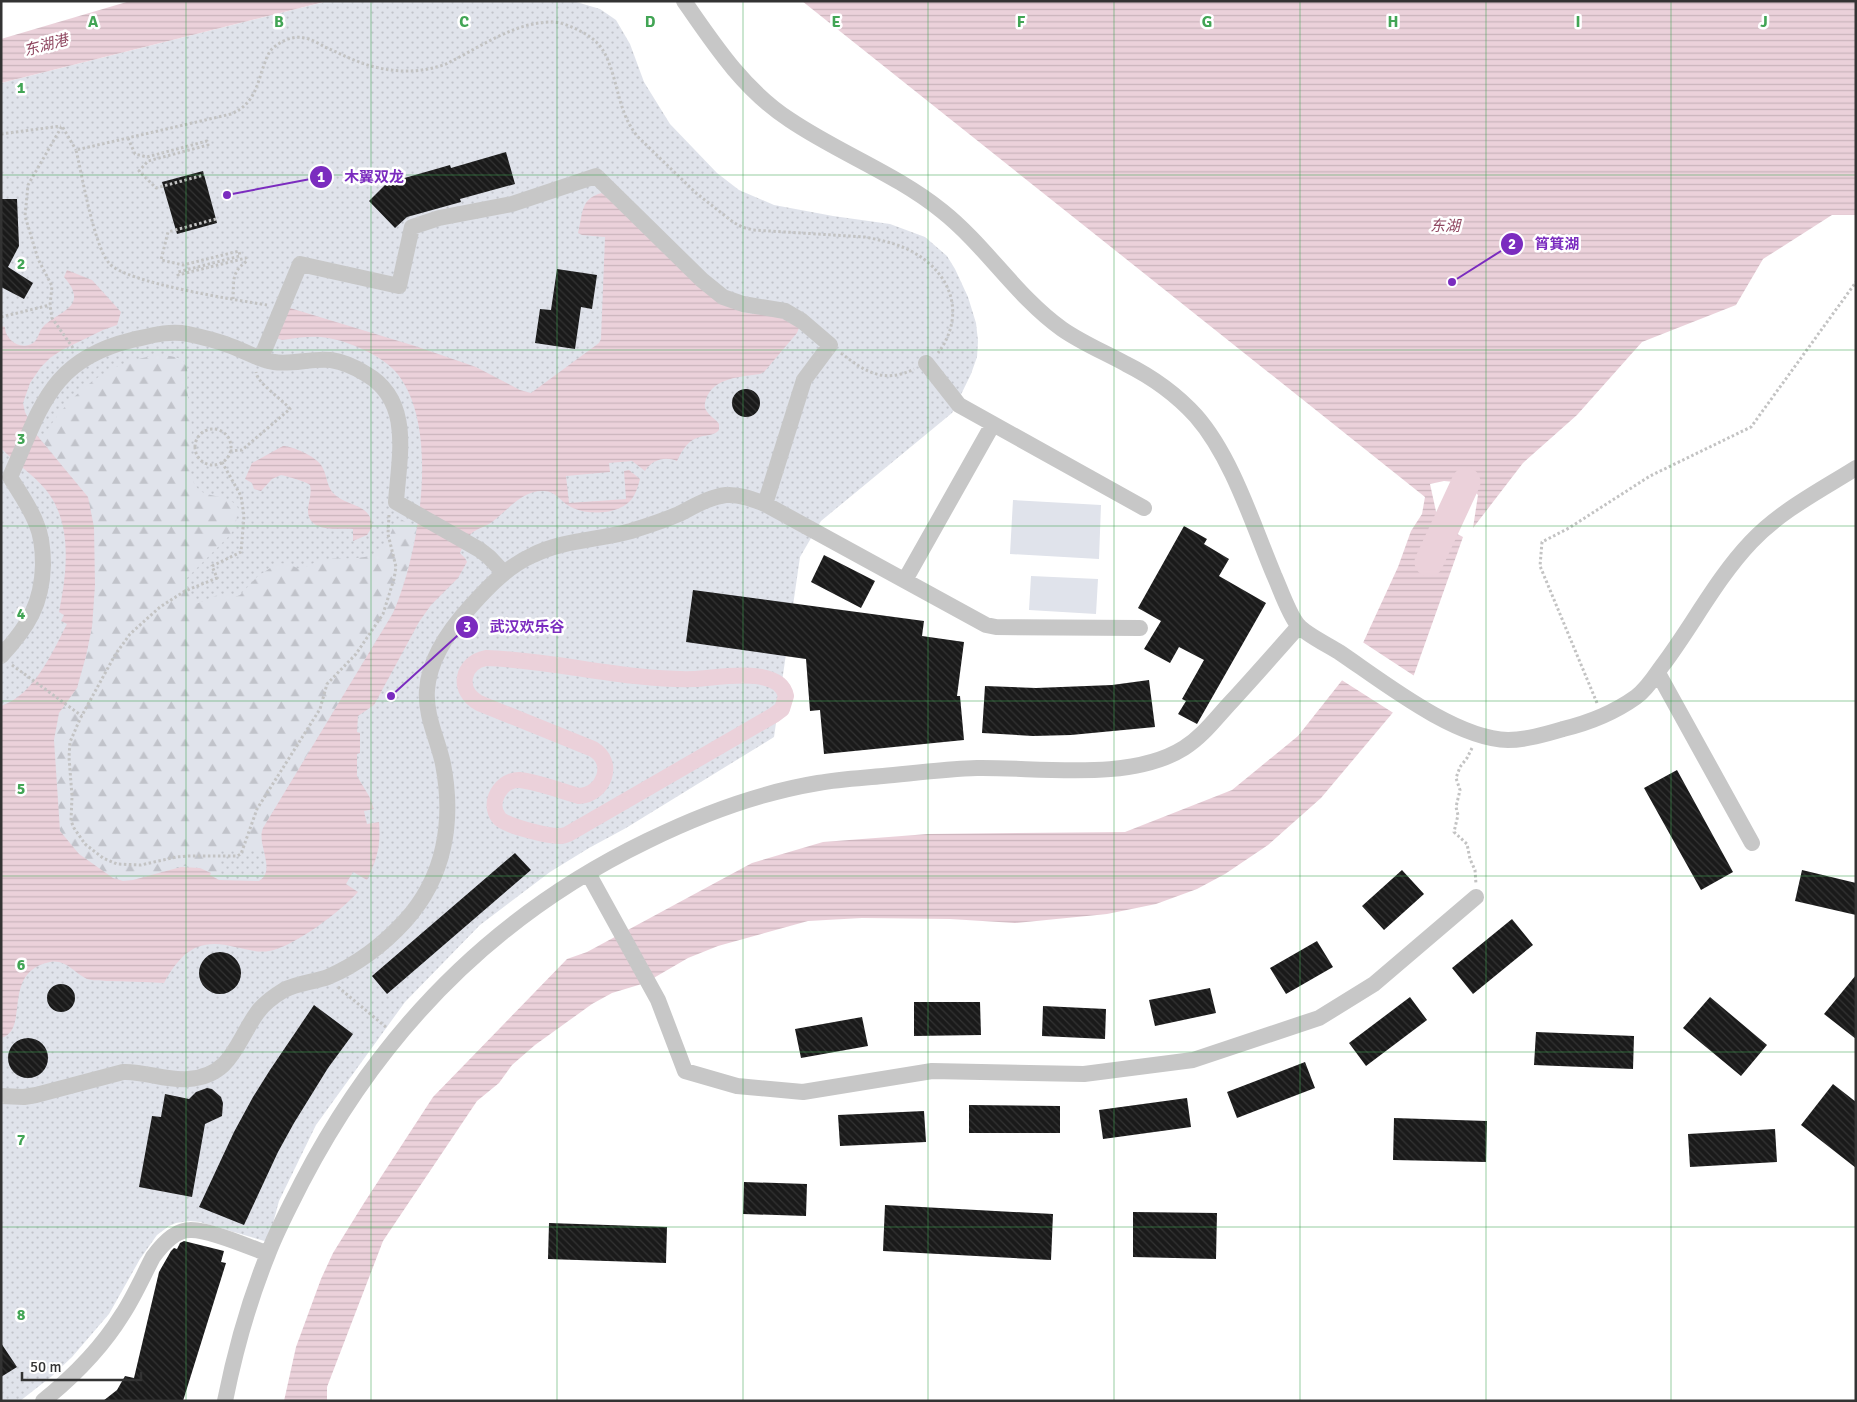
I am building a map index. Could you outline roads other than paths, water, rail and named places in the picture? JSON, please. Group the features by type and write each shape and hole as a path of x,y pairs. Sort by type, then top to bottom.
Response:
{"street":[{"path":"684,1 735,72 768,104 812,134 926,199 958,224 1032,304 1054,323 1085,344 1150,377 1187,406 1209,433 1226,464 1243,498 1284,598 1299,626 1392,689 1458,728 1508,740 1537,736 1583,724 1640,695 1675,650 1709,595 1753,539 1788,511 1856,468"},
{"path":"261,358 300,264 399,286 412,227 439,218 512,204 596,176 702,280 724,297 743,304 785,311 802,321 830,345 804,380 765,504"},
{"path":"1,656 31,617 39,598 42,579 43,558 40,534 34,518 10,477 39,411 47,395 59,379 81,361 102,349 162,333 185,334 219,341 275,362 333,360 356,368 382,386 391,398 399,420 401,435 401,504 473,546 489,557 504,573"},
{"path":"926,363 959,405 1144,508"},
{"path":"905,580 993,424"},
{"path":"1,1096 24,1097 36,1095 123,1072 136,1071 178,1079 188,1079 208,1074 218,1069 230,1058 251,1022 266,1003 290,988 326,977 364,958 405,922 420,902 437,869 445,844 446,788 442,763 428,711 428,679 438,653 458,620 504,573 523,560 544,550 642,528 676,516 717,496 738,496 765,504 986,626 1140,628"},
{"path":"225,1401 240,1337 268,1254 288,1210 329,1133 356,1091 397,1036 440,989 499,935 528,912 612,858 708,813 774,792 821,782 946,769 1115,769 1154,762 1183,748 1206,730 1299,626"},
{"path":"1658,673 1752,843"},
{"path":"588,873 658,1000 686,1071 737,1086 803,1092 932,1071 1084,1074 1193,1060 1319,1018 1374,984 1476,897"},
{"path":"43,1401 72,1376 100,1346 123,1314 153,1257 159,1249 178,1234 189,1229 197,1230 268,1254"}],"water":[{"name":"东湖港","path":"130,1 328,1 1,83 1,39"},
{"name":"东湖","path":"802,1 1856,1 1856,215 1832,215 1763,259 1736,305 1642,342 1577,415 1523,463 1473,528 1478,495 1466,483 1444,481 1430,484 1437,516 1436,523 1463,537 1406,697 1321,798 1268,845 1225,874 1197,889 1156,904 1107,914 1015,923 950,919 862,918 808,921 718,946 688,958 645,983 612,993 592,1004 535,1045 512,1065 499,1083 477,1101 383,1241 327,1387 327,1401 284,1401 296,1347 321,1279 333,1253 364,1203 433,1097 567,959 587,952 752,863 823,842 928,834 1125,832 1232,790 1298,736 1351,669 1398,567 1411,531 1422,514 1425,497"},
{"path":"602,193 723,305 746,313 778,316 799,328 797,333 764,372 729,379 715,386 706,399 705,407 719,424 719,430 714,434 698,437 690,442 684,448 677,461 659,460 651,464 645,471 632,461 609,463 610,472 566,476 569,503 626,499 624,471 629,470 640,479 637,490 631,500 625,505 610,511 584,511 569,506 555,494 548,491 536,492 522,497 492,522 470,535 460,553 467,562 458,578 431,605 419,622 374,705 358,716 357,732 360,733 360,753 357,754 357,776 369,796 374,809 364,811 367,824 379,822 379,845 376,859 367,880 353,872 346,884 358,892 340,909 304,936 269,951 256,951 222,944 201,946 184,955 170,972 164,983 89,980 65,964 50,962 35,968 25,977 20,988 14,1024 10,1033 1,1038 1,706 13,701 23,693 41,672 67,624 61,621 64,615 59,612 66,565 66,549 61,518 55,503 46,490 1,448 1,326 5,327 8,336 15,343 24,346 33,343 43,327 69,308 73,302 74,296 71,287 64,277 67,270 92,280 121,312 117,325 62,350 50,358 30,383 23,403 35,433 88,497 94,527 95,585 92,627 77,688 59,713 54,740 60,831 79,854 113,878 123,881 181,867 200,868 211,873 210,875 219,880 259,881 264,876 266,870 262,841 263,828 393,613 411,558 421,490 422,456 418,423 409,394 395,371 373,355 355,346 336,340 322,337 282,340 277,338 290,308 415,346 476,367 520,390 531,393 599,343 601,339 605,237 578,233 586,203 595,195"},
{"path":"283,446 314,458 323,468 333,493 363,509 368,514 372,527 367,535 353,541 353,529 324,528 312,522 308,509 311,494 310,485 305,482 281,475 272,479 261,491 254,489 252,483 245,479 252,463"}],"waterway":[{"path":"1429,562 1466,482"},
{"path":"486,658 538,662 617,674 669,679 732,676 760,677 772,680 781,686 786,696 782,709 774,715 568,834 556,836 528,830 503,821 496,812 495,799 498,793 507,783 520,780 579,796 588,794 595,790 604,777 604,762 593,749 479,703 472,698 467,692 465,685 467,671 471,665 486,658"}],"place":[{"name":"木翼双龙","path":"227,195"},
{"name":"筲箕湖","path":"1452,282"},
{"name":"武汉欢乐谷","path":"391,696"}]}
